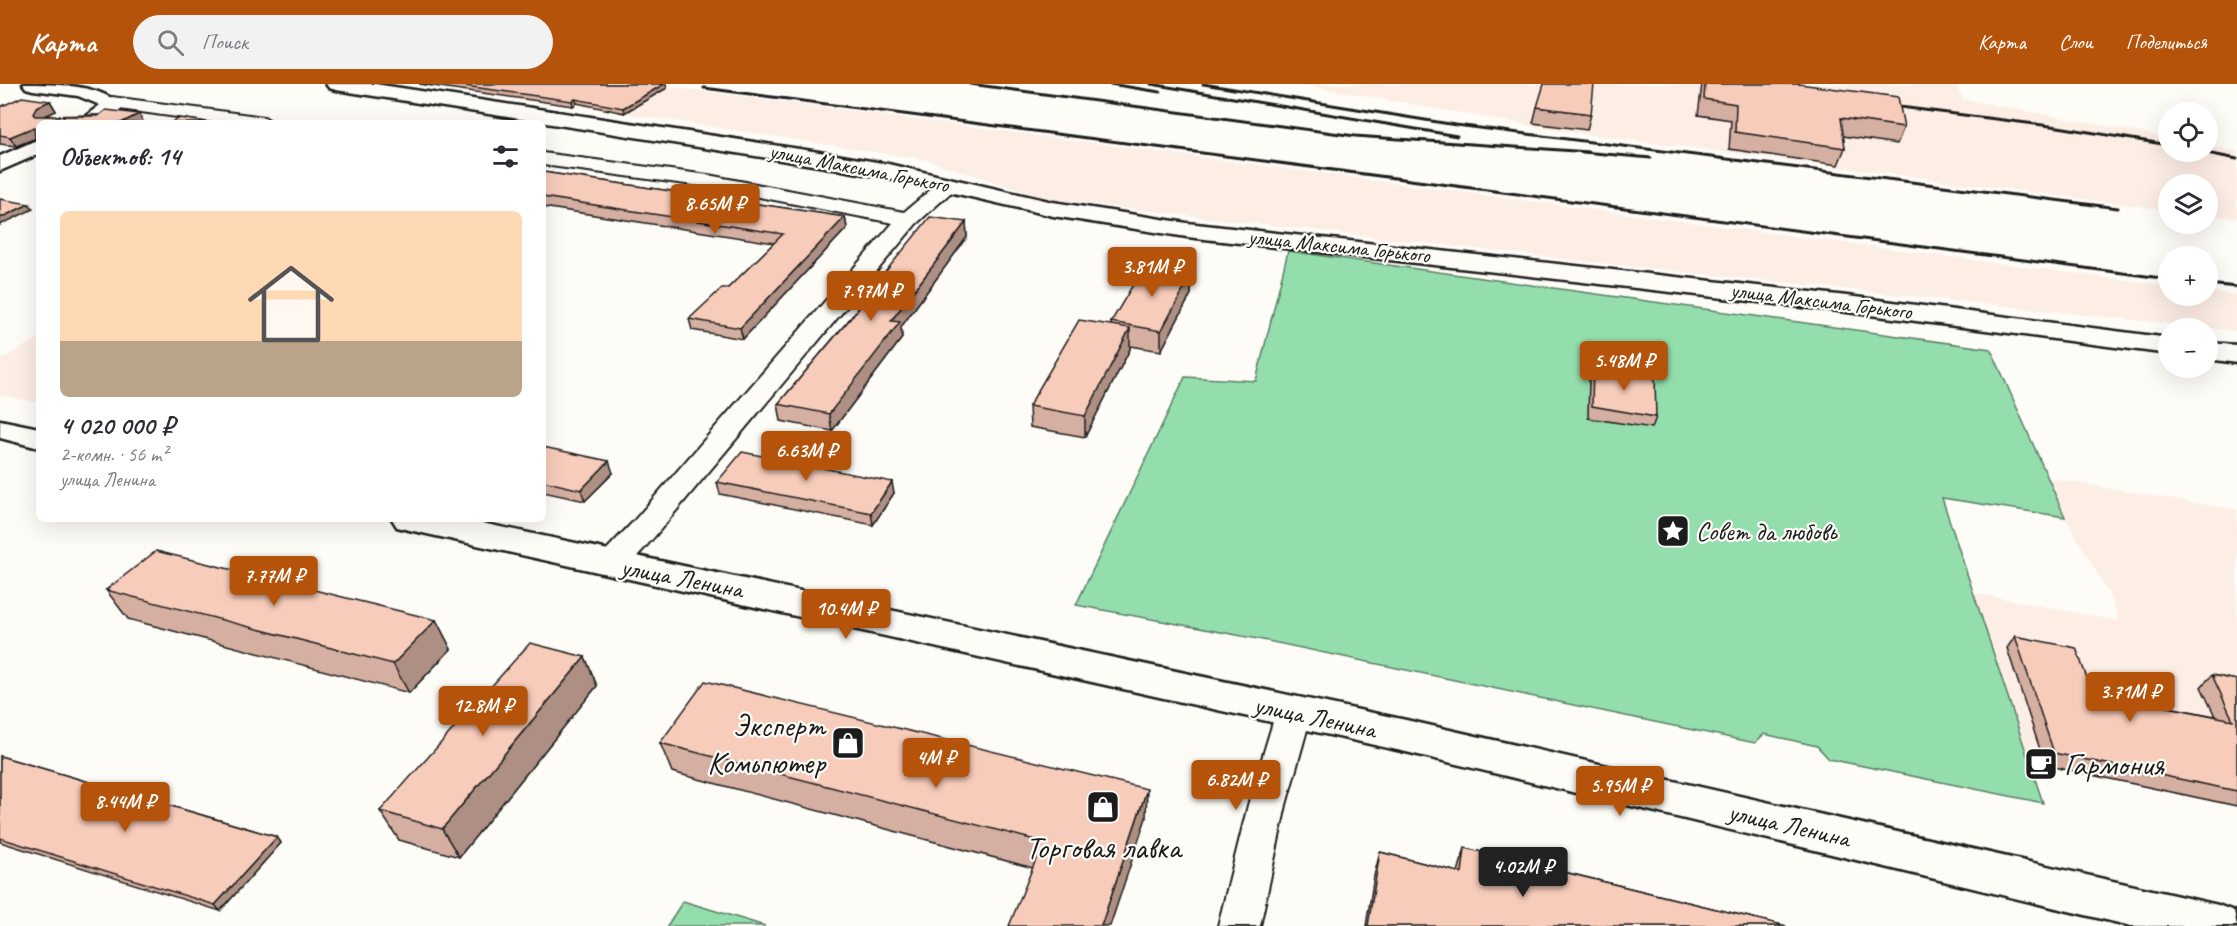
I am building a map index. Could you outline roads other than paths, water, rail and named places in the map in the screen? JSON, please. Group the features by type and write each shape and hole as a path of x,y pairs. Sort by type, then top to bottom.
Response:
{"street":[{"path":"33,84 89,92 112,103 241,120"},
{"name":"улица Максима Горького","path":"336,84 796,155 888,171 1053,209 1187,230 1847,304 2158,345"},
{"path":"80,119 95,95 89,92"},
{"path":"80,119 105,115 112,108 112,103"},
{"path":"0,146 36,130"},
{"path":"0,164 36,147"},
{"name":"улица Максима Горького","path":"546,159 708,181 908,219"},
{"path":"610,563 644,530 908,219 948,185"},
{"path":"2218,352 2237,354"},
{"path":"0,429 36,437"},
{"name":"улица Ленина","path":"423,522 758,593 1294,712 2218,926"},
{"path":"1239,926 1267,805 1294,712"}],"railway":[{"path":"970,84 1355,136 1589,152"},
{"path":"1110,84 1160,92"},
{"path":"1151,84 1457,136"},
{"path":"1203,84 1456,125 2118,208"},
{"path":"704,88 2158,278"},
{"path":"1884,105 2058,127 2158,143"},
{"path":"1582,152 1651,158"},
{"path":"2218,155 2237,159"},
{"path":"2218,285 2237,287"}],"place":[{"name":"Совет да любовь","path":"1673,531"},
{"name":"Эксперт Комьпютер","path":"848,743"},
{"name":"Гармония","path":"2041,764"},
{"name":"Торговая лавка","path":"1103,807"}]}
